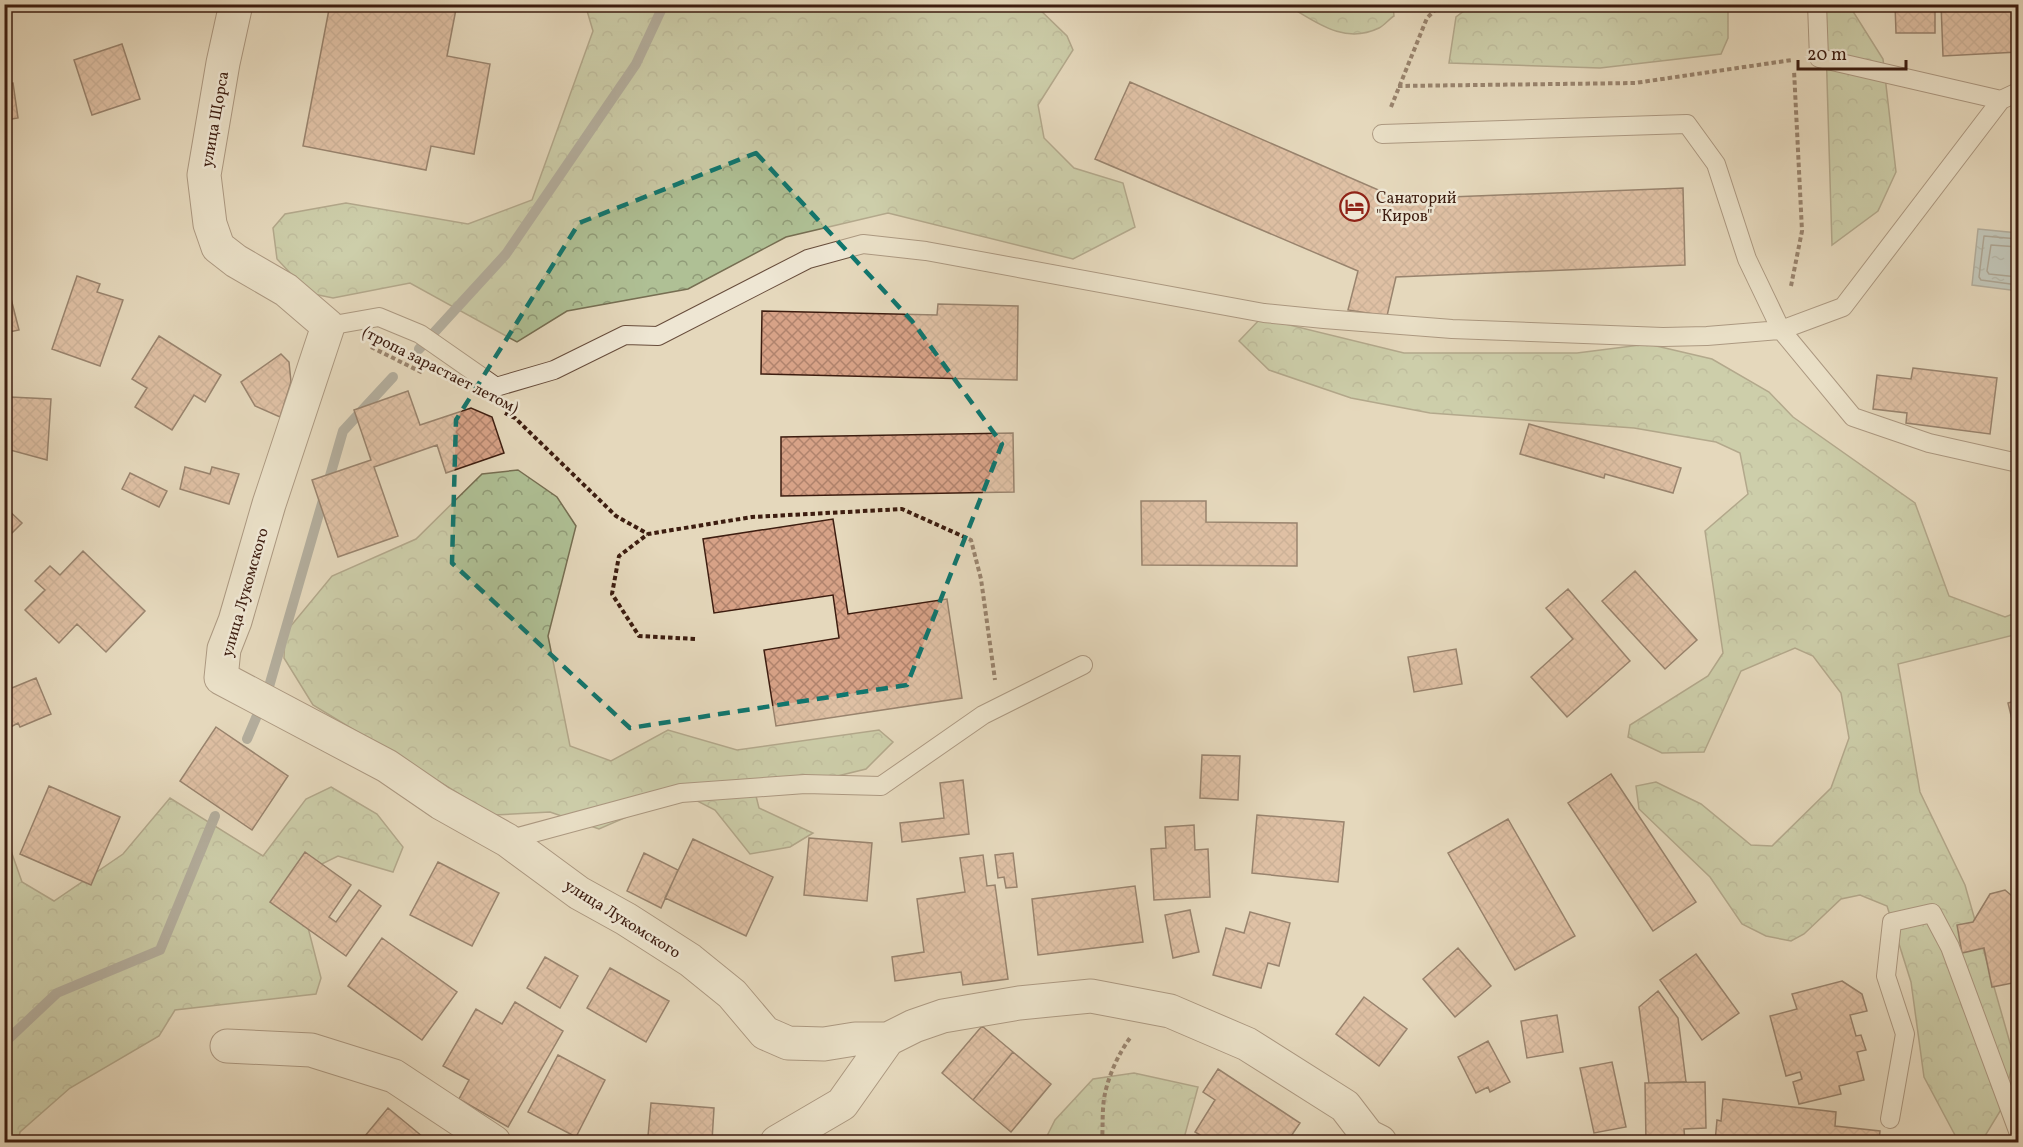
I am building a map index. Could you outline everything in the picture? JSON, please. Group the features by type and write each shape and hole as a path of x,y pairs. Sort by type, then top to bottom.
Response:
{"street":[{"name":"улица Щорса","path":"236,4 223,63 204,175 210,224 218,247 236,261 286,290 328,326"},
{"name":"улица Лукомского","path":"328,326 224,649 221,678 387,766 441,803 507,840 579,893 626,919 690,960 732,994 765,1033 788,1043 824,1044 855,1039 888,1039 914,1026 943,1016 1019,1003 1091,996 1170,1011 1246,1044 1346,1106 1374,1141"},
{"path":"777,1143 842,1104 888,1039"},
{"path":"226,1046 311,1050 394,1076 494,1143"}],"lane":[{"path":"1817,4 1819,58 2001,100"},
{"path":"328,326 379,317 420,334 496,387 554,370 625,335 658,336 808,260 862,244 926,251 1264,313 1324,319 1452,330 1663,337 1781,330 1843,307 2001,100 2019,92"},
{"path":"1382,134 1687,124 1716,164 1747,259 1781,330 1852,417 1929,443 2019,463"},
{"path":"507,840 681,793 805,784 881,786 983,715 1083,665"},
{"path":"1890,1119 1905,1034 1886,976 1892,922 1932,912 1950,947 2019,1131"}],"path":[{"path":"1382,134 1398,86 1427,18 1441,4"},
{"path":"1781,330 1802,231 1793,49"},
{"path":"1398,86 1635,83 1794,60"},
{"name":"(тропа зарастает летом)","path":"328,326 432,377"},
{"name":"(тропа зарастает летом)","path":"494,409 515,418 616,516 648,534"},
{"path":"695,639 639,636 612,594 619,556 648,534 752,517 902,509 971,540 981,579 999,707"},
{"path":"1102,1143 1104,1099 1112,1072 1125,1046 1155,1007"}],"highlighted area":[{"path":"756,153 912,321 1002,444 907,685 630,728 452,563 456,420 579,223"}],"green space":[{"path":"585,4 1035,5 1067,36 1073,50 1038,105 1044,138 1074,168 1123,183 1135,227 1073,259 888,213 786,237 688,289 567,311 517,342 410,283 333,298 309,293 277,259 273,228 285,214 346,203 468,224 532,200 593,31"},
{"path":"1287,5 1393,5 1394,16 1383,26 1366,33 1342,33 1320,24"},
{"path":"1472,5 1728,5 1728,38 1721,54 1600,68 1449,63 1456,17"},
{"path":"1821,5 1849,5 1883,59 1896,172 1878,211 1832,245 1826,46"},
{"path":"1261,318 1404,353 1577,353 1648,344 1712,359 1769,392 1793,417 1915,503 1949,596 2005,617 2018,612 2018,634 1898,664 1920,792 1965,885 2014,1057 2002,1108 1985,1136 1970,1142 1956,1137 1924,1077 1911,982 1887,906 1860,895 1841,899 1804,934 1791,941 1766,936 1742,924 1710,877 1639,809 1636,786 1656,782 1701,804 1751,845 1772,846 1831,788 1849,738 1841,693 1813,656 1795,648 1741,671 1704,752 1662,753 1628,737 1630,725 1708,676 1723,653 1705,531 1748,494 1740,453 1716,442 1634,428 1430,413 1351,398 1269,370 1239,341"},
{"path":"518,470 557,497 576,526 548,636 570,746 611,761 668,730 737,750 879,730 893,742 866,769 756,796 759,808 813,833 790,847 750,854 715,810 682,793 599,829 550,812 494,815 313,705 284,658 285,633 332,576 416,539 482,474"},
{"path":"331,787 377,814 403,847 393,872 338,856 295,877 321,978 316,994 175,1010 159,1036 70,1088 20,1132 18,1142 5,1142 4,831 22,882 54,901 123,854 170,798 263,856 306,799"},
{"path":"1134,1073 1198,1087 1183,1142 1044,1142 1055,1120 1093,1079"}],"water":[{"path":"1978,229 2018,233 2018,291 1972,285"}],"building":[{"path":"330,4 457,4 447,56 490,64 474,154 431,146 426,170 303,146"},
{"path":"1895,4 1935,4 1935,33 1896,33"},
{"path":"1941,4 2018,4 2018,52 1943,56"},
{"path":"122,44 140,99 92,115 74,60"},
{"path":"4,80 5,84 13,83 18,118 6,120 8,131 4,132"},
{"path":"1130,82 1399,199 1683,188 1685,265 1396,277 1387,316 1348,310 1358,271 1095,159"},
{"path":"4,271 19,330 4,333"},
{"path":"77,276 100,284 97,292 123,300 100,366 52,349"},
{"path":"938,304 1018,306 1017,380 761,374 762,311 937,315"},
{"path":"159,336 221,375 205,402 194,395 172,430 135,407 147,388 132,379"},
{"path":"281,354 289,362 291,382 280,417 255,406 241,382"},
{"path":"1913,368 1997,378 1990,434 1906,423 1907,413 1873,409 1877,375 1911,379"},
{"path":"408,391 420,425 471,408 492,417 504,453 446,473 437,445 374,467 398,536 338,557 312,480 371,460 354,410"},
{"path":"10,397 51,399 47,460 10,450"},
{"path":"1529,424 1681,468 1673,493 1605,474 1604,478 1520,454"},
{"path":"1013,433 1014,492 781,496 781,437"},
{"path":"185,467 210,474 212,467 239,474 229,504 180,489"},
{"path":"130,473 167,491 159,507 122,489"},
{"path":"1141,501 1206,501 1206,522 1297,523 1297,566 1142,565"},
{"path":"4,506 22,523 4,541"},
{"path":"833,519 848,614 947,599 962,698 776,726 764,650 839,638 833,595 714,613 703,539"},
{"path":"83,551 145,611 106,652 77,624 59,643 25,610 45,590 35,581 50,566 60,575"},
{"path":"1635,571 1697,640 1665,669 1602,601"},
{"path":"1568,589 1630,661 1567,717 1531,677 1573,639 1546,608"},
{"path":"1456,649 1462,684 1414,692 1408,657"},
{"path":"36,678 51,714 20,727 18,723 7,729 4,723 4,695 8,693 7,690"},
{"path":"2018,700 2018,744 2008,703"},
{"path":"216,727 288,776 252,830 180,781"},
{"path":"1202,755 1240,756 1238,800 1200,798"},
{"path":"1611,774 1696,902 1653,931 1568,803"},
{"path":"963,780 969,834 902,842 900,823 944,818 940,783"},
{"path":"49,786 120,817 91,885 20,854"},
{"path":"1257,815 1344,822 1338,882 1252,873"},
{"path":"1508,819 1575,936 1515,970 1448,853"},
{"path":"1194,825 1195,850 1208,849 1210,897 1154,900 1151,849 1166,848 1165,827"},
{"path":"809,838 872,843 867,901 804,895"},
{"path":"693,839 773,877 746,936 665,898"},
{"path":"305,852 351,885 329,917 336,922 359,890 381,906 346,956 270,902"},
{"path":"644,853 678,870 661,908 627,891"},
{"path":"1013,853 1017,887 1006,888 1004,877 998,878 995,855"},
{"path":"983,855 987,886 995,885 1008,979 963,985 961,972 895,981 892,957 924,952 917,899 965,892 960,858"},
{"path":"438,862 499,893 472,946 410,915"},
{"path":"1135,886 1143,942 1038,955 1032,899"},
{"path":"2005,890 2018,901 2018,982 1992,987 1984,948 1962,953 1957,925 1973,922 1990,894"},
{"path":"1190,910 1199,952 1173,958 1165,915"},
{"path":"1250,912 1290,923 1279,966 1268,963 1261,988 1213,975 1226,928 1244,933"},
{"path":"382,938 457,992 422,1040 348,986"},
{"path":"1458,948 1491,986 1455,1017 1423,979"},
{"path":"1696,954 1739,1013 1702,1040 1660,980"},
{"path":"545,957 578,976 560,1008 527,988"},
{"path":"610,968 669,1001 646,1042 587,1008"},
{"path":"1842,981 1862,994 1867,1011 1850,1015 1856,1036 1861,1035 1866,1050 1857,1052 1864,1080 1839,1086 1841,1094 1799,1104 1793,1082 1802,1079 1800,1072 1786,1076 1770,1016 1797,1009 1792,994"},
{"path":"1658,991 1678,1018 1686,1082 1649,1083 1639,1007"},
{"path":"1364,997 1407,1029 1379,1066 1336,1034"},
{"path":"515,1002 563,1031 508,1127 459,1099 469,1080 443,1066 476,1009 502,1024"},
{"path":"1557,1015 1563,1052 1527,1058 1521,1021"},
{"path":"982,1026 1013,1052 973,1100 942,1073"},
{"path":"1488,1041 1510,1082 1490,1092 1488,1087 1476,1093 1458,1057"},
{"path":"1013,1052 1051,1084 1011,1132 973,1100"},
{"path":"558,1055 605,1080 576,1137 528,1112"},
{"path":"1612,1062 1626,1127 1594,1133 1580,1068"},
{"path":"1218,1069 1300,1123 1287,1142 1212,1142 1195,1132 1215,1100 1203,1092"},
{"path":"1705,1082 1706,1128 1684,1129 1685,1142 1646,1142 1645,1083"},
{"path":"1723,1099 1836,1112 1835,1126 1880,1131 1879,1142 1715,1142 1717,1120 1721,1121"},
{"path":"651,1103 714,1108 712,1141 648,1136"},
{"path":"388,1108 429,1142 360,1142"}],"waterway":[{"path":"419,349 506,254 636,64 664,4"},
{"path":"247,739 268,690 343,431 393,377"},
{"path":"4,1043 57,993 160,950 215,816"}],"place":[{"name":"Санаторий \"Киров\"","path":"1355,206"}]}
